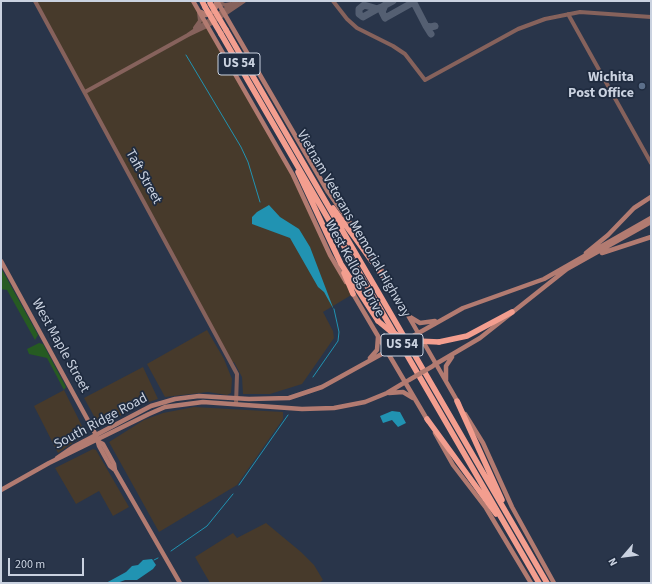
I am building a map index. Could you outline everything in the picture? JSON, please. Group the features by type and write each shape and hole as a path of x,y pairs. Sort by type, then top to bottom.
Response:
{"highway":[{"name":"Vietnam Veterans Memorial Highway","path":"202,1 223,32 318,189 547,583"},
{"name":"Vietnam Veterans Memorial Highway","path":"214,2 223,32 283,140 540,583"},
{"path":"283,140 353,294"},
{"path":"318,189 395,293"},
{"path":"332,247 378,321 390,331 404,339 439,342 467,336 512,312"},
{"path":"457,401 512,523"},
{"path":"427,419 521,550"}],"main road":[{"path":"194,3 203,14 206,15 213,12 216,7 214,2"},
{"name":"West Kellogg Drive","path":"214,2 224,13 328,192 372,253 407,314 416,335 483,443 505,495 554,583"},
{"name":"West Kellogg Drive","path":"194,3 293,175 330,255 389,350 448,456 486,508 530,583"},
{"path":"213,35 214,29 219,24 225,24 234,30"},
{"path":"577,260 608,235 634,208 651,197"},
{"path":"236,401 276,400 295,396 322,387 466,306 531,285 544,279 651,218"},
{"path":"380,396 480,338 567,269 651,222"},
{"path":"591,256 651,237"},
{"name":"West Maple Street","path":"1,261 99,441 103,444 114,464 115,470 180,583"},
{"path":"407,314 415,321 425,324 449,315"},
{"path":"357,368 371,358 377,350 378,341 376,331"},
{"path":"447,383 446,366 459,351"},
{"path":"165,405 199,396 302,409 334,408 365,402 399,391 410,394 416,400"},
{"name":"South Ridge Road","path":"1,490 49,463 72,447 138,412 165,405"},
{"name":"South Ridge Road","path":"49,463 99,441 165,405"}],"street":[{"name":"Taft Street","path":"35,1 232,364 237,376 236,401"},
{"path":"85,92 194,32 244,1"},
{"path":"333,1 347,19 357,28 393,46 405,54 425,80 518,29 545,19 587,12 651,17"},
{"path":"214,2 225,5 236,2"},
{"path":"224,13 236,2"},
{"path":"230,23 229,14 234,8"},
{"path":"194,32 200,21 199,12"},
{"path":"568,14 651,163"},
{"path":"194,32 206,31 213,35"}],"shaded area":[{"path":"35,1 193,1 293,175 323,239 353,294 323,312 333,331 334,338 302,384 270,394 243,394 242,377 234,362 232,363"},
{"path":"207,330 224,359 232,379 231,393 227,395 208,392 165,397 147,364"},
{"path":"143,367 158,399 140,405 100,427 84,398"},
{"path":"64,390 86,434 58,453 34,406"},
{"path":"194,407 283,412 283,419 237,485 159,532 109,442 144,420 163,413"},
{"path":"93,449 96,450 129,507 113,516 99,491 76,504 55,468"},
{"path":"266,523 301,552 314,565 323,580 319,583 210,583 195,557 233,533 237,538"}],"green space":[{"path":"1,268 38,335 35,340 7,290 1,289"},
{"path":"39,343 43,344 66,387 64,390 47,358 29,354 27,349"}],"water":[{"path":"269,205 280,217 299,229 310,247 334,310 324,292 318,287 290,238 252,224 252,217 257,212"},
{"path":"392,411 400,412 406,423 398,427 392,420 383,423 380,416"},
{"path":"152,559 156,565 153,569 137,580 106,583 126,572 132,566 138,565 143,560"}],"waterway":[{"path":"186,55 241,147 248,162 260,202"},
{"path":"313,377 338,341 339,332 334,309"},
{"path":"239,485 288,415"},
{"path":"171,551 207,526 233,494"},
{"path":"154,560 158,558"}],"taxiway":[{"path":"379,8 363,17 359,14 359,9 364,5 378,9 393,1"},
{"path":"385,5 382,12 385,18 410,4 412,1"},
{"path":"413,1 426,26"},
{"path":"431,34 426,26 435,26"}],"place":[{"name":"Wichita Post Office","path":"642,86"}]}
